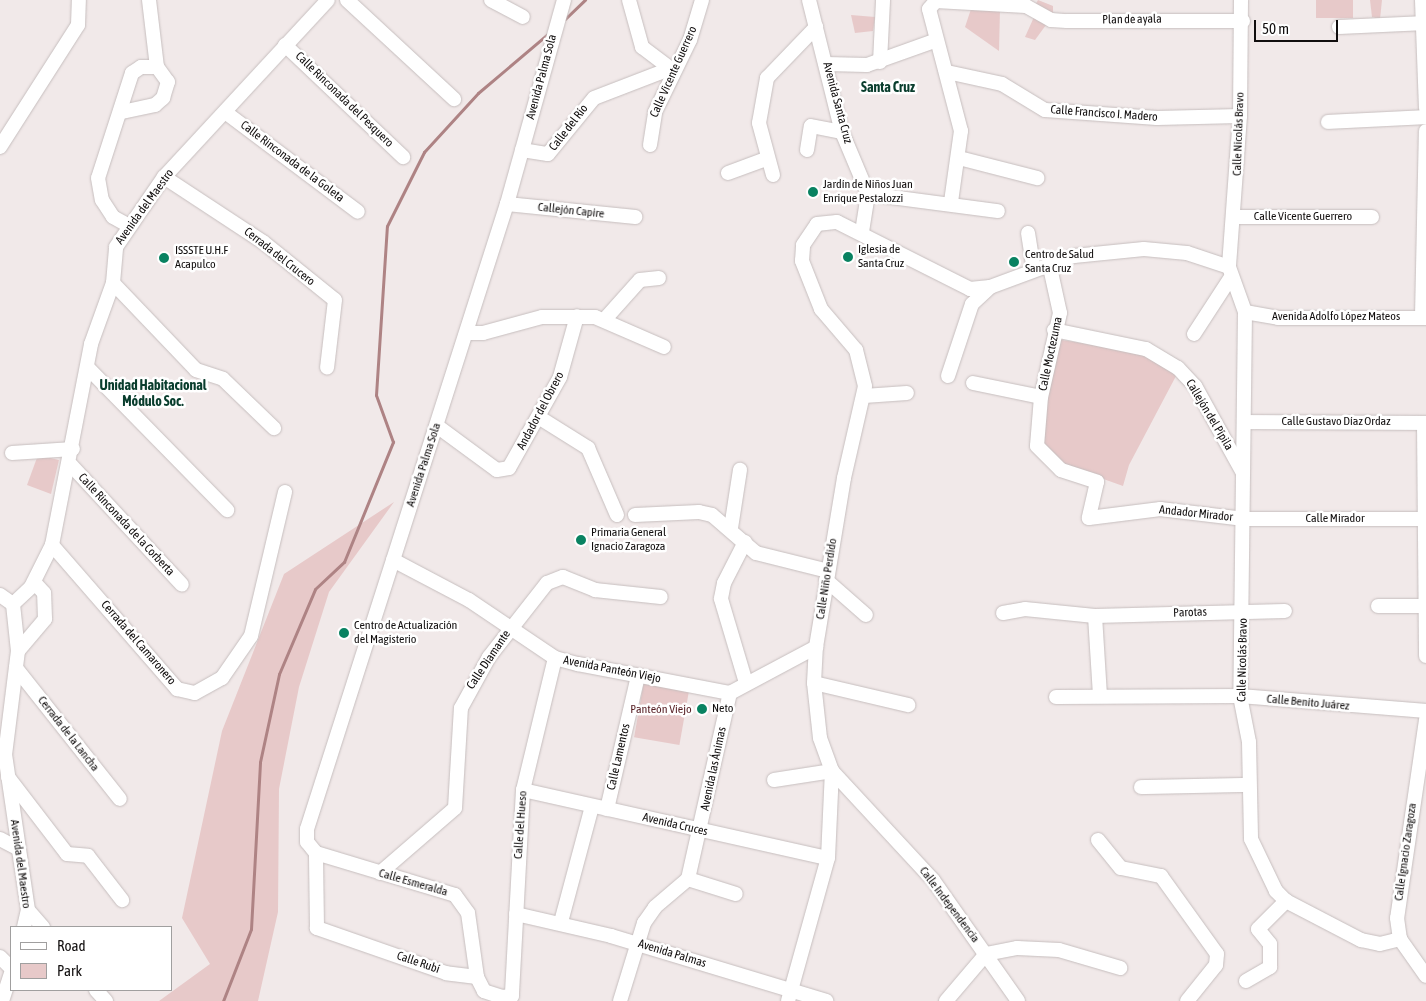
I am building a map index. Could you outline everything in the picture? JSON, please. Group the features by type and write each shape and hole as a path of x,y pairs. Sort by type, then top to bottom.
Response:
{"street":[{"path":"0,147 33,92 78,25 79,0"},
{"path":"122,112 155,105 163,98 168,82 157,67 149,0"},
{"path":"347,0 454,99"},
{"path":"492,0 523,17"},
{"name":"Calle Vicente Guerrero","path":"650,145 655,112 702,0"},
{"name":"Avenida Santa Cruz","path":"809,0 842,132 868,194"},
{"path":"880,62 878,37 883,0"},
{"name":"Calle Nicolás Bravo","path":"1230,272 1235,218 1240,116 1243,21 1241,0"},
{"path":"1422,0 1426,108"},
{"path":"628,1 642,46 672,70"},
{"name":"Avenida del Maestro","path":"24,926 28,910 7,776 6,722 18,651 13,604 34,582 52,545 71,465 99,317 113,283 116,247 164,177 285,45 318,3"},
{"path":"951,202 959,158 961,131 947,72 934,41 931,4 1024,3"},
{"name":"Plan de ayala","path":"1024,3 1044,17 1067,22 1243,21"},
{"name":"Avenida Palma Sola","path":"317,928 316,853 307,842 307,829 507,204 562,6"},
{"path":"1339,27 1424,23"},
{"path":"773,175 766,159 759,123 767,78 816,27"},
{"path":"826,64 880,62 934,41"},
{"name":"Calle Rinconada del Pesquero","path":"285,45 403,157"},
{"path":"129,226 113,216 98,191 98,178 122,112 132,74 141,68 157,67"},
{"name":"Calle del Río","path":"522,150 548,154 594,98 672,70"},
{"name":"Calle Francisco I. Madero","path":"947,72 1002,84 1046,110 1157,118 1240,116"},
{"name":"Calle Rinconada de la Goleta","path":"225,112 358,212"},
{"path":"1328,122 1426,118"},
{"path":"807,150 812,126 842,132"},
{"path":"1424,317 1426,131"},
{"path":"959,158 1037,178"},
{"path":"728,173 766,159"},
{"name":"Cerrada del Crucero","path":"164,177 263,242 335,300 328,368"},
{"path":"990,287 953,284 862,233 868,194 951,202 998,211"},
{"name":"Callejón Capire","path":"507,204 635,217"},
{"name":"Calle Vicente Guerrero","path":"1235,218 1372,217"},
{"name":"Calle Niño Perdido","path":"788,995 828,858 832,771 820,738 814,683 816,647 827,575 864,396 861,362 821,309 801,253 822,221 862,233"},
{"path":"1028,233 1034,270"},
{"path":"948,376 972,304 990,287 1048,263 1074,256 1168,250 1230,272 1246,312"},
{"name":"Calle Moctezuma","path":"1048,263 1060,299 1041,397 1037,446 1062,470 1097,482 1089,518"},
{"path":"1194,334 1230,272"},
{"path":"606,318 640,280 659,278"},
{"path":"113,283 196,370 223,379 274,428"},
{"name":"Calle Nicolás Bravo","path":"1246,312 1243,611 1240,696 1249,742 1246,785 1251,839 1276,891 1286,901 1361,940 1380,944 1400,939"},
{"name":"Avenida Adolfo López Mateos","path":"1246,312 1278,318 1424,317"},
{"path":"467,333 483,333 542,317 577,316 606,318 664,347"},
{"name":"Andador del Obrero","path":"437,426 504,472 540,418 561,376 577,316"},
{"name":"Callejón del Pípila","path":"1054,330 1146,349 1178,368 1195,386 1244,474"},
{"path":"88,368 226,510"},
{"path":"973,383 1041,397"},
{"path":"864,396 907,393"},
{"path":"540,418 588,448 617,515"},
{"name":"Calle Gustavo Díaz Ordaz","path":"1245,422 1425,423"},
{"path":"1425,423 1426,656"},
{"path":"12,453 74,449"},
{"name":"Calle Rinconada de la Corberta","path":"71,465 182,585"},
{"path":"731,528 740,470"},
{"name":"Cerrada del Camaronero","path":"52,545 178,689 195,694 222,678 251,636 285,492"},
{"name":"Andador Mirador","path":"1089,518 1160,509 1244,519"},
{"path":"636,515 699,512 731,528 744,542 771,560 827,575 866,615"},
{"name":"Calle Mirador","path":"1244,519 1425,519"},
{"path":"744,542 724,583 721,599 746,683"},
{"name":"Avenida Panteón Viejo","path":"393,560 488,612 554,658 730,693"},
{"name":"Calle Diamante","path":"380,873 455,808 461,708 511,629 554,577 595,590 661,597"},
{"path":"18,651 45,619 44,593 34,582"},
{"path":"0,595 13,604"},
{"path":"1378,606 1425,609"},
{"name":"Parotas","path":"1003,613 1025,609 1095,616 1285,611"},
{"path":"1095,616 1100,696"},
{"path":"730,693 816,647"},
{"name":"Calle del Hueso","path":"477,977 484,991 502,997 512,996 523,790 554,658"},
{"name":"Cerrada de la Lancha","path":"16,668 120,799"},
{"name":"Calle Lamentos","path":"606,810 638,676"},
{"path":"814,683 908,704"},
{"name":"Avenida las Ánimas","path":"688,879 701,831 730,693"},
{"name":"Calle Benito Juárez","path":"1056,697 1240,696 1426,711"},
{"name":"Calle Ignacio Zaragoza","path":"1426,720 1397,918 1400,939 1426,976"},
{"path":"774,780 832,771"},
{"name":"Calle Independencia","path":"832,771 933,880 1018,1001"},
{"path":"7,776 67,854 88,856 122,900"},
{"path":"1141,787 1246,785"},
{"name":"Avenida Cruces","path":"523,790 828,858"},
{"path":"561,922 592,806"},
{"path":"0,840 17,848"},
{"path":"1098,840 1121,868 1161,876 1218,954 1216,965 1187,1001"},
{"name":"Calle Esmeralda","path":"316,853 455,895 463,902 477,977"},
{"path":"620,1001 644,923 655,907 688,879 736,894"},
{"path":"1246,980 1270,967 1270,944 1258,929 1286,901"},
{"path":"28,910 42,926"},
{"name":"Avenida Palmas","path":"516,914 561,922 639,944 788,995 826,1001"},
{"name":"Calle Rubí","path":"317,928 446,973 477,977"},
{"path":"946,1001 986,954 1041,946 1120,968"},
{"path":"0,957 10,967"},
{"path":"3,1000 10,977"},
{"path":"97,991 106,1001"}],"green space":[{"path":"1038,0 1053,6 1053,17 1032,11"},
{"path":"1316,0 1353,0 1353,18 1316,18"},
{"path":"1370,0 1382,0 1380,19 1372,17"},
{"path":"971,9 1000,9 999,51 965,27"},
{"path":"851,15 875,17 873,31 855,33"},
{"path":"1034,17 1046,25 1035,40 1025,37"},
{"path":"1056,339 1142,353 1167,365 1176,376 1129,465 1123,486 1067,466 1041,443"},
{"path":"38,455 59,460 51,494 27,485"},
{"path":"394,502 329,592 299,687 279,789 278,912 258,1001 159,1001 210,964 182,918 222,731 284,574"},
{"name":"Panteón Viejo","path":"644,681 689,689 679,745 634,737"}],"waterway":[{"path":"565,19 585,0"},
{"path":"223,1001 251,929 260,762 279,674 315,589 344,562 393,442 376,395 387,226 424,152 478,93 549,33"}],"place":[{"name":"Jardín de Niños Juan Enrique Pestalozzi","path":"813,192"},
{"name":"Iglesia de Santa Cruz","path":"848,257"},
{"name":"ISSSTE U.H.F Acapulco","path":"164,258"},
{"name":"Centro de Salud Santa Cruz","path":"1014,262"},
{"name":"Primaria General Ignacio Zaragoza","path":"581,540"},
{"name":"Centro de Actualización del Magisterio","path":"344,633"},
{"name":"Neto","path":"702,709"}],"district":[{"name":"Santa Cruz","path":"888,87"},
{"name":"Unidad Habitacional Módulo Soc.","path":"153,394"}]}
